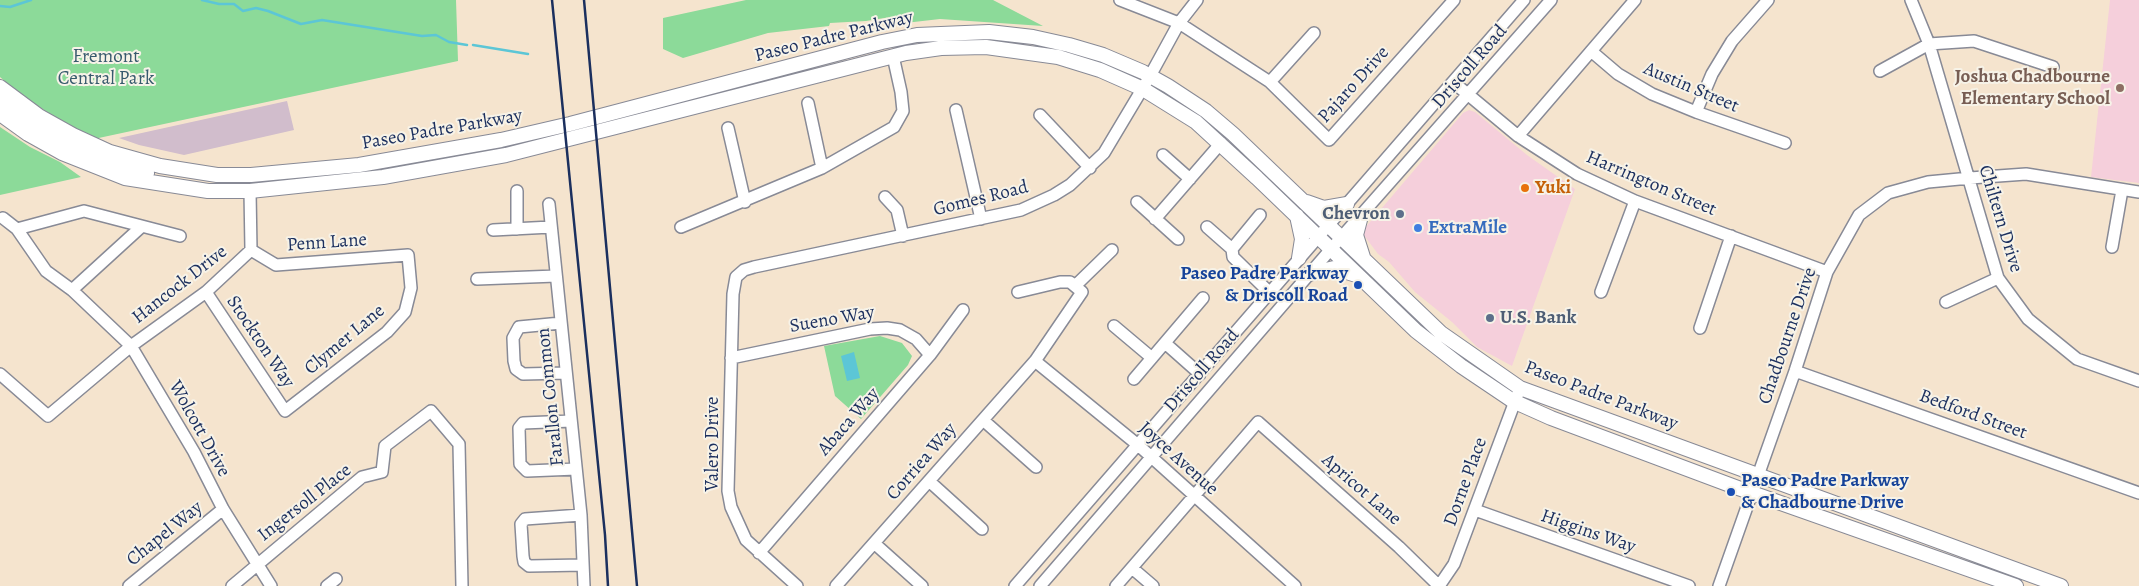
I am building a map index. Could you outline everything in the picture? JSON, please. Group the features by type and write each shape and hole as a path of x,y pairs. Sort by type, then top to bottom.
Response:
{"main road":[{"name":"Paseo Padre Parkway","path":"0,87 39,116 73,135 110,152 160,166 217,175 324,169 474,146 570,124 882,42 923,35 962,32 1016,35 1060,42 1103,55 1150,76 1184,96 1212,116 1328,226 1336,243 1360,277 1416,331 1461,366 1513,402 1550,418 1753,493 2016,586"},
{"path":"893,56 907,44 962,32"},
{"name":"Paseo Padre Parkway","path":"0,114 28,134 62,152 125,178 208,191 250,191 391,175 506,155 893,56 950,48 1014,50 1084,64 1143,89 1181,112 1221,143 1319,237 1336,243 1366,263 1441,333 1520,388 2061,586"},
{"path":"0,102 46,134 103,160 126,168 173,178 217,175"},
{"path":"1300,199 1324,208 1347,204"},
{"path":"1296,215 1302,239 1299,258"},
{"path":"1361,216 1356,235 1366,263"},
{"path":"1309,274 1334,268 1360,277"}],"street":[{"name":"Pajaro Drive","path":"1120,0 1179,23 1270,82 1329,140 1454,0"},
{"name":"Gomes Road","path":"736,277 744,270 981,219 1040,203 1070,185 1104,153 1143,89 1179,23 1197,0"},
{"name":"Driscoll Road","path":"1015,586 1524,0"},
{"name":"Driscoll Road","path":"1040,586 1336,243 1469,96 1551,0"},
{"path":"1518,136 1635,0"},
{"path":"1696,112 1712,74 1732,41 1768,0"},
{"name":"Chiltern Drive","path":"1911,0 1928,44 1970,178 1998,278 2028,320 2077,358 2139,381"},
{"path":"1270,82 1314,33"},
{"path":"1880,71 1928,44 1974,41 2053,67"},
{"name":"Austin Street","path":"1592,51 1618,74 1652,94 1696,112 1785,143"},
{"path":"681,227 745,202 822,168 894,127 903,111 893,56"},
{"name":"Harrington Street","path":"1453,82 1518,136 1577,174 1635,200 1827,272"},
{"path":"808,103 822,168"},
{"path":"956,110 981,219"},
{"path":"1040,116 1090,168"},
{"path":"728,128 745,202"},
{"path":"1155,218 1221,143"},
{"path":"1163,155 1190,178"},
{"name":"Chadbourne Drive","path":"1719,586 1759,476 1827,272 1859,215 1888,193 1928,182 1970,178 2026,174 2139,192"},
{"path":"2112,247 2122,190"},
{"name":"Hancock Drive","path":"0,374 48,416 131,346 206,292 252,250 250,191"},
{"path":"517,191 517,229"},
{"path":"885,197 897,210 903,236"},
{"path":"1601,292 1635,200"},
{"path":"1137,202 1178,239"},
{"name":"Farallon Common","path":"548,204 581,515 584,586"},
{"path":"17,229 84,211 180,236"},
{"path":"1232,249 1260,215"},
{"name":"Wolcott Drive","path":"3,218 17,229 46,272 72,290 131,346 194,452 223,509 271,586"},
{"path":"72,290 141,227"},
{"path":"493,230 551,227"},
{"path":"1207,227 1232,249 1233,257 1269,292"},
{"path":"1700,328 1731,236"},
{"name":"Penn Lane","path":"252,250 276,264 408,255"},
{"path":"1018,292 1060,282 1070,282 1075,286 1112,250"},
{"name":"Clymer Lane","path":"285,411 386,332 405,312 411,288 408,255"},
{"path":"477,279 556,276"},
{"name":"Valero Drive","path":"736,277 733,294 728,491 731,507 746,540 797,586"},
{"path":"1946,302 1998,278"},
{"name":"Corriea Way","path":"836,586 1035,361 1082,292 1075,286"},
{"name":"Stockton Way","path":"206,292 285,411"},
{"path":"1134,379 1204,298"},
{"name":"Abaca Way","path":"759,553 930,355 963,310"},
{"path":"561,323 519,327 513,338 514,361 516,369 523,374 566,373"},
{"path":"1114,326 1152,358"},
{"name":"Sueno Way","path":"731,358 861,331 887,328 900,330 916,339 930,355"},
{"path":"1165,343 1200,374"},
{"name":"Joyce Avenue","path":"1035,361 1138,445 1295,586"},
{"name":"Bedford Street","path":"1795,371 2139,493"},
{"name":"Dorne Place","path":"1439,586 1454,564 1513,402 1520,388"},
{"name":"Ingersoll Place","path":"258,563 362,477 382,472 385,446 431,411 459,444 462,586"},
{"path":"983,420 1036,467"},
{"path":"571,421 523,423 519,428 520,464 527,470 576,469"},
{"name":"Apricot Lane","path":"1194,496 1258,422 1399,547 1439,586"},
{"path":"929,481 982,529"},
{"path":"1116,586 1194,496"},
{"name":"Chapel Way","path":"129,586 223,509"},
{"name":"Higgins Way","path":"1475,510 1690,586"},
{"path":"581,515 525,519 522,524 522,548 524,562 529,566 583,565"},
{"path":"874,543 922,586"},
{"path":"232,586 258,563"},
{"path":"1132,568 1153,586"}],"shaded area":[{"name":"Joshua Chadbourne Elementary School","path":"2110,0 2139,0 2139,183 2091,177"},
{"path":"287,101 294,130 184,155 139,145 119,138"},
{"path":"1469,110 1475,112 1527,155 1575,189 1512,366 1477,347 1452,322 1415,292 1389,262 1378,254 1363,234 1364,229 1463,113"}],"green space":[{"name":"Fremont Central Park","path":"0,0 456,0 458,61 94,139 59,120 16,91 0,77"},
{"path":"746,0 993,0 1043,26 940,19 905,23 903,15 866,21 830,23 829,26 768,33 683,58 663,49 663,18"},
{"path":"0,127 30,147 60,162 81,177 0,195"},
{"path":"880,336 902,343 912,356 908,365 861,419 835,396 824,346"}],"water":[{"path":"854,352 860,378 847,381 841,356"}],"waterway":[{"path":"0,6 10,7 31,0"},
{"path":"202,0 219,4 234,4 243,11 256,8 301,24 322,20 422,36 436,35 449,42 467,45"},
{"path":"473,45 528,54"}],"railway":[{"path":"552,0 605,535 608,586"},
{"path":"584,0 637,586"}],"place":[{"name":"Joshua Chadbourne Elementary School","path":"2120,88"},
{"name":"Yuki","path":"1525,188"},
{"name":"Chevron","path":"1400,214"},
{"name":"ExtraMile","path":"1418,228"},
{"name":"Paseo Padre Parkway & Driscoll Road","path":"1358,285"},
{"name":"U.S. Bank","path":"1490,318"},
{"name":"Paseo Padre Parkway & Chadbourne Drive","path":"1731,492"}]}
